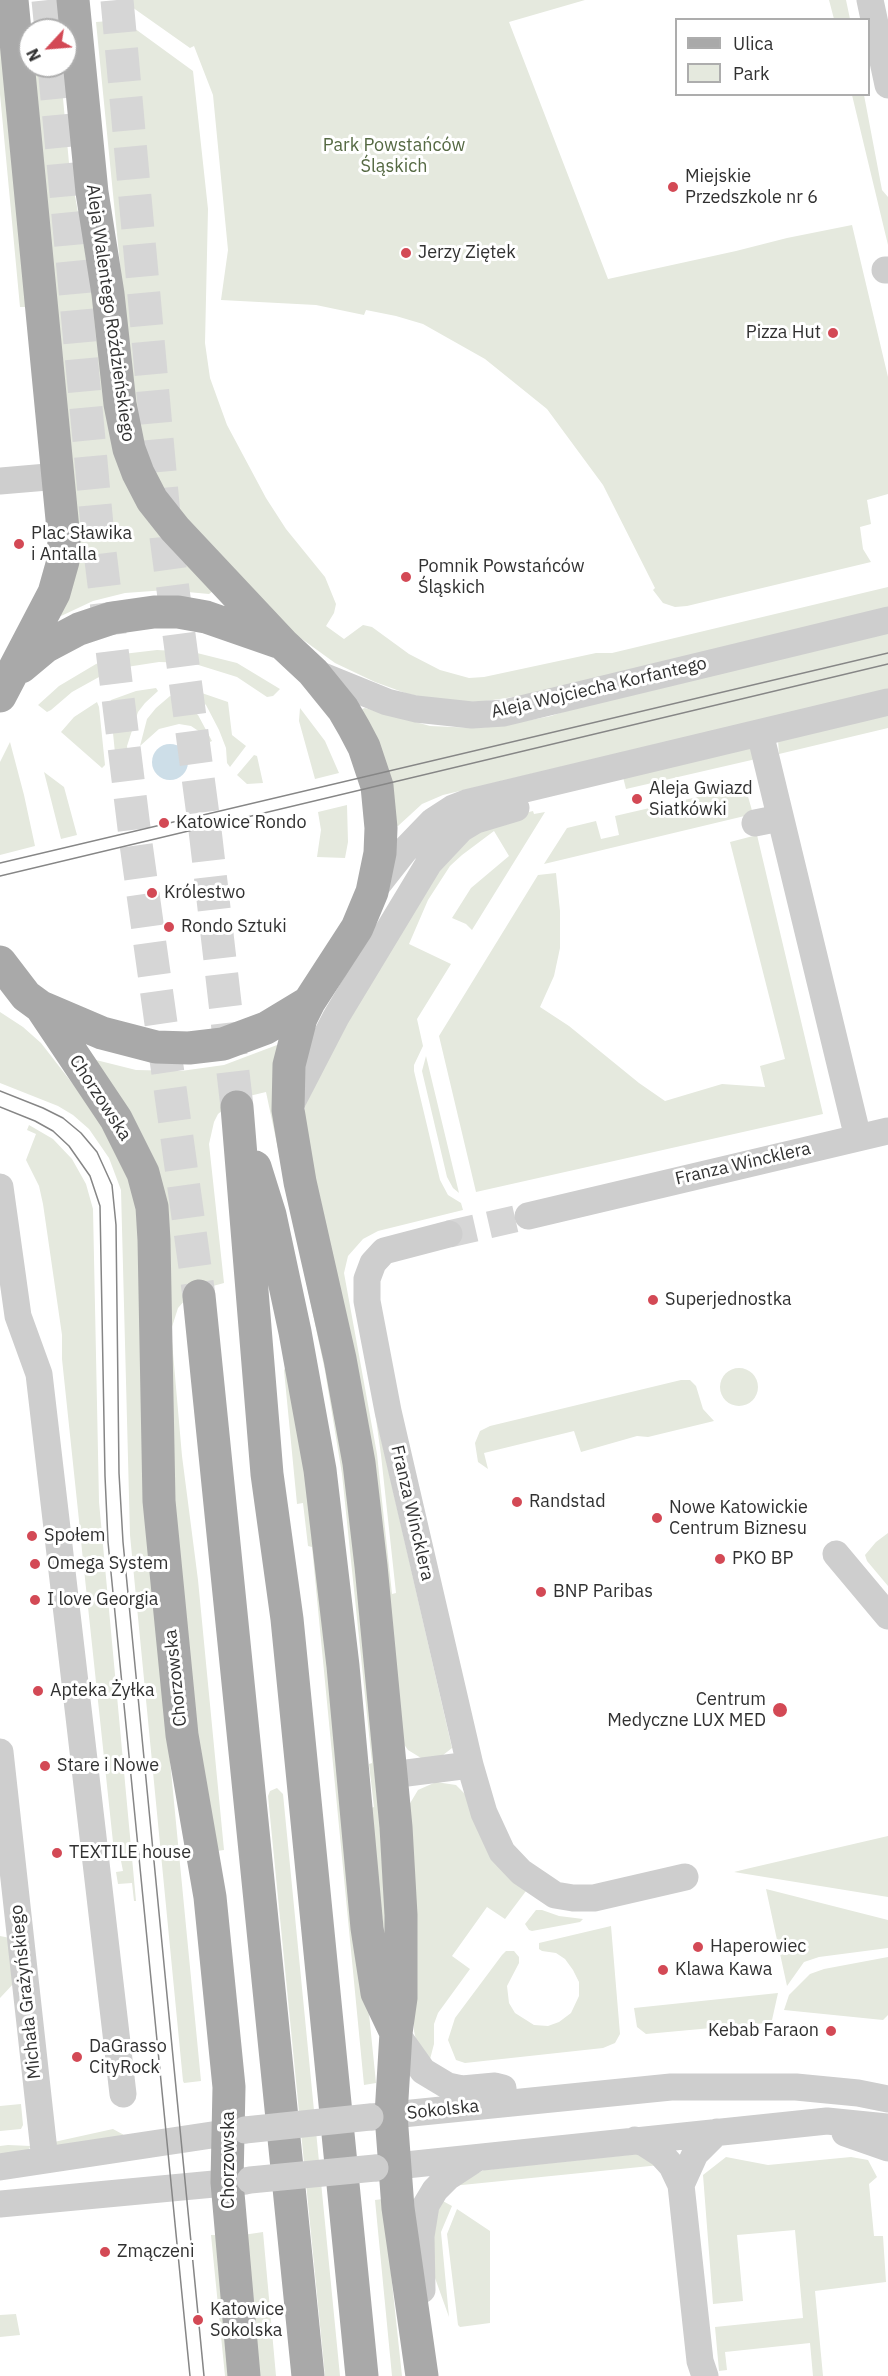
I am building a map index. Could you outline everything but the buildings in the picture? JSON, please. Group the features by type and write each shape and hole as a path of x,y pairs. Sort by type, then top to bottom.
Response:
{"main road":[{"path":"6,685 48,605 58,580 64,540 12,0"},
{"name":"Aleja Walentego Roździeńskiego","path":"73,0 92,192 108,294 123,426 138,473 153,500 175,529 283,644 313,672 343,709 354,728 374,775 381,828 380,854 372,891 357,928 309,1002"},
{"path":"6,685 45,647 61,637 95,623 132,614 178,612 206,617 283,644"},
{"name":"Chorzowska","path":"0,962 22,998 116,1119 143,1173 152,1207 159,1501 182,1735 210,1898 229,2087 237,2130 244,2376"},
{"path":"22,998 102,1033 156,1047 189,1048 223,1044 240,1039 266,1028 309,1002"},
{"path":"309,1002 301,1018 289,1065 288,1110 300,1182 340,1359 359,1463 391,1775 401,1915 401,1998 381,2116 385,2167 398,2208 423,2376"},
{"path":"362,2376 287,1619 267,1474 237,1107 270,1215 309,1406 330,1540 369,1940 377,1993 396,2033"},
{"path":"199,1296 308,2376"}],"street":[{"path":"870,0 888,85"},
{"path":"0,481 59,476"},
{"name":"Aleja Wojciecha Korfantego","path":"313,672 387,702 416,709 472,715 504,713 888,620"},
{"path":"372,891 418,837 433,822 453,808 481,799 888,702"},
{"path":"760,732 767,821 858,1138"},
{"path":"288,1110 336,1017 429,862 446,843 461,829 476,820 622,783"},
{"name":"Franza Wincklera","path":"528,1216 888,1131"},
{"path":"0,1187 18,1316 39,1374 123,2094"},
{"name":"Franza Wincklera","path":"449,1234 384,1251 372,1263 367,1279 367,1301 388,1411 470,1765 484,1813 502,1852 521,1872 555,1895 594,1898 685,1877"},
{"path":"836,1554 888,1616"},
{"name":"Michała Grażyńskiego","path":"0,1752 45,2160"},
{"path":"391,1775 470,1765"},
{"path":"396,2033 423,2071 448,2086 462,2088 495,2086 548,2099"},
{"name":"Sokolska","path":"0,2167 237,2130 671,2087 796,2087 858,2093 888,2099"},
{"path":"0,2204 816,2122 851,2121 888,2127"},
{"path":"816,2122 888,2148"},
{"path":"681,2185 695,2154 717,2132"},
{"path":"635,2140 645,2143 661,2154 672,2166 681,2185 700,2361 705,2376"},
{"path":"423,2376 421,2236 426,2205 435,2190 448,2177 481,2155"}],"green space":[{"name":"Park Powstańców Śląskich","path":"122,0 585,0 509,22 608,279 852,225 888,377 888,494 867,500 871,524 860,527 863,549 871,562 687,606 675,607 663,603 653,590 655,588 603,485 547,409 485,359 423,324 396,316 366,310 364,315 316,305 221,300 228,250 213,95 194,46 190,48"},
{"path":"829,0 846,0 850,18 834,18"},
{"path":"123,20 193,71 208,209 205,343 210,378 227,425 266,498 286,529 325,577 336,604 334,613 326,626 344,639 363,625 372,627 409,654 440,670 469,678 484,677 596,653 612,653 888,587 888,608 520,696 479,702 445,701 408,694 375,682 335,663 295,634 174,506 151,466 134,406 96,22"},
{"path":"0,31 28,307 20,307 0,94"},
{"path":"33,78 61,78 69,163 93,295 105,397 213,591 209,594 166,590 125,593 93,601 61,616"},
{"path":"852,96 864,96 882,190 888,197 888,245"},
{"path":"888,628 888,689 443,795 422,804 398,826 362,709 430,726 475,728 500,726 551,716 622,692"},
{"path":"157,650 193,652 237,663 280,689 273,696 267,697 237,677 192,663 159,662 120,668 99,677 72,692 47,712 38,705 59,686 96,664 123,654"},
{"path":"156,688 158,691 138,712 127,746 129,761 117,773 111,700 136,691"},
{"path":"193,690 228,702 232,735 246,746 230,767 219,730 206,705 192,693"},
{"path":"170,696 180,699 198,715 212,741 210,742 191,726 179,724 159,729 140,746 147,719"},
{"path":"97,702 105,765 102,768 61,732 74,717"},
{"path":"300,708 325,741 339,773 315,779 299,721"},
{"path":"888,709 888,728 779,754 778,740"},
{"path":"10,742 35,846 0,855 0,762"},
{"path":"749,746 756,759 626,789 622,773"},
{"path":"254,755 257,756 263,783 247,784 237,775"},
{"path":"44,772 64,787 77,835 61,839"},
{"path":"745,786 753,814 544,864 567,828 596,821 601,839 619,835 615,816"},
{"path":"347,805 348,842 345,858 317,857 321,830 318,812"},
{"path":"533,811 534,814 545,812 472,930 466,924 452,918 471,888 509,856 494,831 450,866 428,900 409,944 451,964 417,1019 423,1046 414,1065 414,1071 440,1180 448,1195 461,1203 463,1210 378,1231 363,1239 348,1256 344,1273 377,1454 392,1594 396,1593 375,1412 452,1748 438,1759 421,1758 408,1750 403,1743 304,1114 308,1086 443,859 491,821"},
{"path":"757,835 823,1114 476,1192 439,1036 538,875 556,873 560,911 560,948 554,976 540,1007 569,1026 639,1083 665,1101 722,1084 765,1087 760,1066 785,1059 730,842"},
{"path":"0,1012 23,1027 41,1043 100,1119 130,1181 140,1224 149,1544 201,2081 184,2083 183,2081 130,1535 121,1190 109,1158 89,1129 58,1106 0,1083"},
{"path":"279,1045 327,1372 346,1473 385,1875 385,1939 368,1809 374,1807 369,1764 372,1763 342,1474 325,1371 266,1092 245,1097 228,1106 218,1114 214,1122 209,1144 224,1283 202,1289 186,1299 178,1308 171,1330 182,1456 198,1580 224,1850 217,1851 203,1784 174,1501 168,1231 92,1059 136,1070 181,1071 224,1065"},
{"path":"426,1056 459,1193 447,1177 422,1071"},
{"path":"29,1125 53,1139 72,1159 86,1184 93,1209 99,1502 136,1901 134,1901 132,1883 118,1884 116,1872 123,1871 121,1861 115,1861 81,1541 90,1539 88,1529 80,1530 62,1359 62,1335 43,1204 39,1186 26,1160 36,1134 27,1130"},
{"path":"287,1365 300,1414 366,1984 376,2083 364,2085 312,1547 308,1546 303,1503 297,1504 284,1370"},
{"path":"739,1368 753,1373 758,1387 753,1401 739,1406 725,1401 720,1387 725,1373"},
{"path":"681,1380 690,1380 696,1386 703,1409 714,1421 648,1437 637,1436 581,1452 574,1431 484,1453 488,1469 478,1462 475,1443 480,1431 490,1426"},
{"path":"888,1533 888,1586 867,1561 865,1555"},
{"path":"436,1782 456,1785 468,1797 526,1891 505,1919 487,1907 452,1956 470,1969 438,2013 434,2024 434,2044 429,2063 416,2040 414,2031 414,1899 409,1805 418,1790"},
{"path":"277,1788 283,1794 340,2376 325,2376 268,1796 270,1791"},
{"path":"888,1836 888,1897 734,1872 746,1869"},
{"path":"766,1889 888,1920 888,1948 819,1957 804,1962 787,1986"},
{"path":"536,1910 583,1919 580,1922 532,1931 525,1924"},
{"path":"611,1926 620,2034 615,2043 603,2048 465,2063 456,2060 448,2040 455,2018 506,1951 514,1951 519,1957 519,1963 507,1986 509,2003 515,2013 534,2025 548,2026 559,2022 571,2013 579,1996 579,1982 565,1959 556,1953 542,1951 539,1949 539,1943"},
{"path":"0,1936 10,1938 15,1982 0,1998"},
{"path":"888,1957 888,2015 883,2020 784,2010 789,1995 810,1974 824,1969"},
{"path":"778,1993 772,2020 766,2023 646,2034 637,2027 634,2008"},
{"path":"21,2104 23,2125 21,2129 0,2131 0,2106"},
{"path":"113,2129 124,2135 58,2146 54,2142"},
{"path":"0,2146 31,2146 28,2150 0,2154"},
{"path":"637,2154 660,2165 452,2186 484,2170"},
{"path":"726,2157 768,2165 851,2157 868,2160 877,2177 869,2184 874,2236 883,2236 886,2282 815,2291 823,2376 813,2376 810,2343 725,2352 727,2370 719,2371 715,2327 803,2318 795,2230 737,2235 743,2301 713,2304 703,2175"},
{"path":"383,2199 402,2376 392,2376 375,2200"},
{"path":"441,2200 452,2206 441,2232 449,2317 435,2278 429,2247"},
{"path":"457,2209 490,2231 490,2323 460,2327 458,2325 447,2234"},
{"path":"263,2232 276,2376 257,2376 243,2235"},
{"path":"211,2235 215,2235 216,2238 230,2376 225,2376"},
{"path":"16,2314 20,2335 0,2337 0,2315"}],"shaded area":[{"path":"170,744 183,749 188,762 183,775 170,780 157,775 152,762 157,749"}],"tunnel":[{"path":"48,0 50,18"},
{"path":"117,0 166,537 205,830 237,1107"},
{"path":"55,78 98,536 136,844 199,1296"},
{"path":"449,1234 528,1216"}],"tram line":[{"path":"0,863 888,653"},
{"path":"0,876 888,664"},
{"path":"0,1091 63,1118 81,1133 97,1152 112,1185 116,1225 119,1473 123,1542 204,2376"},
{"path":"0,1107 53,1131 69,1146 90,1176 100,1206 108,1542 190,2376"}],"place":[{"name":"Miejskie Przedszkole nr 6","path":"673,187"},
{"name":"Jerzy Ziętek","path":"406,253"},
{"name":"Pizza Hut","path":"833,333"},
{"name":"Plac Sławika i Antalla","path":"19,544"},
{"name":"Pomnik Powstańców Śląskich","path":"406,577"},
{"name":"Aleja Gwiazd Siatkówki","path":"637,799"},
{"name":"Katowice Rondo","path":"164,823"},
{"name":"Królestwo","path":"152,893"},
{"name":"Rondo Sztuki","path":"169,927"},
{"name":"Superjednostka","path":"653,1300"},
{"name":"Randstad","path":"517,1502"},
{"name":"Nowe Katowickie Centrum Biznesu","path":"657,1518"},
{"name":"Społem","path":"32,1536"},
{"name":"PKO BP","path":"720,1559"},
{"name":"Omega System","path":"35,1564"},
{"name":"BNP Paribas","path":"541,1592"},
{"name":"I love Georgia","path":"35,1600"},
{"name":"Apteka Żyłka","path":"38,1691"},
{"name":"Centrum Medyczne LUX MED","path":"780,1710"},
{"name":"Stare i Nowe","path":"45,1766"},
{"name":"TEXTILE house","path":"57,1853"},
{"name":"Haperowiec","path":"698,1947"},
{"name":"Klawa Kawa","path":"663,1970"},
{"name":"Kebab Faraon","path":"831,2031"},
{"name":"DaGrasso CityRock","path":"77,2057"},
{"name":"Zmączeni","path":"105,2252"},
{"name":"Katowice Sokolska","path":"198,2320"}]}
